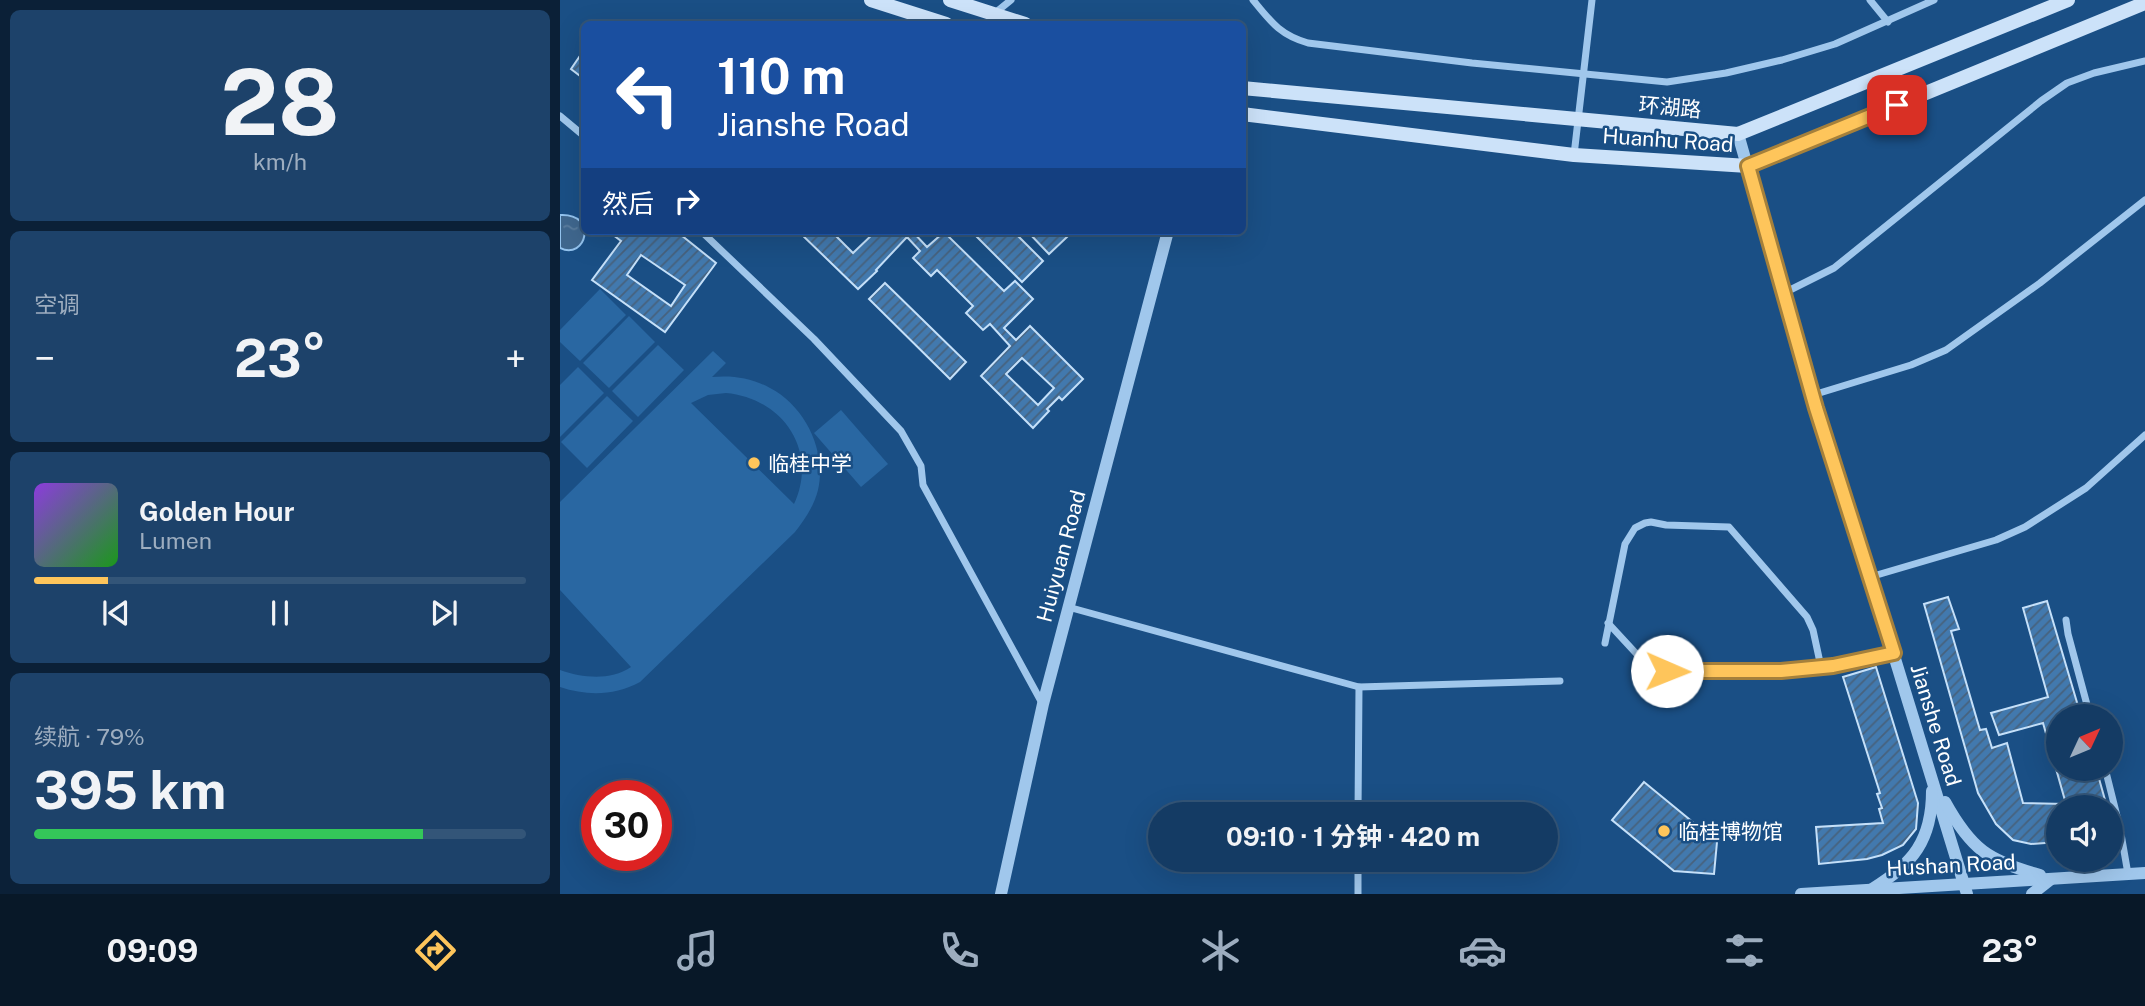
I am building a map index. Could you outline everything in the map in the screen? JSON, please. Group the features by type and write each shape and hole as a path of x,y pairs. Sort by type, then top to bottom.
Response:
{"main road":[{"path":"871,0 937,21"},
{"path":"950,0 1016,21"},
{"name":"环湖路","path":"1246,88 1738,134 2068,0"},
{"name":"Huanhu Road","path":"1246,114 1574,155 1748,166 2145,3"}],"street":[{"path":"994,14 1011,0"},
{"path":"1253,0 1276,28 1308,44 1667,82 1726,73 1822,48 1888,22 1934,0"},
{"path":"1574,155 1591,0"},
{"path":"1870,0 1888,22"},
{"path":"1784,293 1835,268 2041,101 2067,83 2094,73 2145,61"},
{"path":"560,116 581,134"},
{"name":"Jianshe Road","path":"1738,134 1813,395 1966,889"},
{"path":"1813,395 1911,366 1946,350 2017,300 2145,200"},
{"path":"705,235 805,330 901,431 921,466 923,485 1043,704"},
{"name":"Huiyuan Road","path":"1001,894 1043,704 1167,235"},
{"path":"1870,577 1996,540 2025,527 2086,488 2145,435"},
{"path":"1605,643 1625,544 1635,528 1651,522 1729,527 1807,617 1813,630 1821,667"},
{"path":"1068,607 1359,687 1560,681"},
{"path":"2066,620 2087,704"},
{"path":"1608,622 1656,675 1678,670 1781,671 1821,667 1894,653"},
{"path":"1358,802 1359,687"},
{"path":"1932,776 1961,830 1987,856 2021,870 2051,878"},
{"path":"1871,889 1893,876 1909,861 1922,841 1932,813 1932,776"},
{"path":"2109,781 2118,816 2128,874"},
{"path":"1358,872 1358,894"},
{"name":"Hushan Road","path":"1801,894 1871,889 1966,889 2051,878 2145,873"},
{"path":"2032,894 2051,878"},
{"path":"1871,889 1895,894"}],"shaded area":[{"path":"600,289 626,315 580,361 560,342 560,330"},
{"path":"629,316 655,342 609,388 583,363"},
{"path":"658,345 684,370 638,417 612,391"},
{"path":"713,351 726,363 712,377 735,377 756,382 770,388 794,406 810,431 819,460 820,475 816,496 795,532 640,682 610,692 580,692 560,687 560,670 596,677 631,667 560,590 560,502","holes":["726,393 746,397 779,416 798,446 802,465 801,484 794,504 691,403 708,395"]},
{"path":"578,367 604,393 560,437 560,385"},
{"path":"607,396 633,421 587,468 561,442"},
{"path":"841,410 888,464 861,487 814,433"}],"water":[{"path":"560,215 572,216 581,223 581,235 584,235 582,243 569,250 560,248"}],"building":[{"path":"581,54 581,77 571,69"},
{"path":"613,235 681,235 716,263 665,332 592,280 621,241","holes":["641,255 685,285 671,306 627,275"]},
{"path":"802,235 835,235 853,253 872,235 916,235 927,247 941,235 947,235 1004,291 1015,281 1033,299 1004,328 1016,340 1030,326 1083,379 1062,400 1059,397 1033,428 981,376 1010,346 990,324 983,330 966,313 973,306 937,270 931,276 913,258 920,251 907,237 858,289","holes":["1022,358 1054,388 1038,405 1006,374"]},
{"path":"975,235 1017,235 1043,261 1022,282"},
{"path":"1031,235 1067,237 1049,254"},
{"path":"885,283 966,362 950,379 869,299"},
{"path":"1948,597 1959,629 1951,631 1980,730 1986,729 1992,748 2007,743 2023,803 2046,804 2046,843 2031,844 2013,840 1996,824 1978,793 1924,604"},
{"path":"2047,601 2077,704 2046,704 2046,734 2043,723 1999,735 1991,713 2048,697 2023,608"},
{"path":"1876,667 1918,803 1916,829 1903,845 1882,855 1819,864 1816,827 1883,823 1877,794 1880,793 1843,677"},
{"path":"2059,781 2100,781 2104,795 2063,795"},
{"name":"临桂博物馆","path":"1644,782 1717,842 1714,874 1674,871 1612,820"}],"place":[{"name":"临桂中学","path":"754,463"},
{"name":"临桂博物馆","path":"1664,831"}],"route":[{"path":"1667,671 1781,671 1833,666 1894,653 1809,385 1748,166 1897,105"}]}
